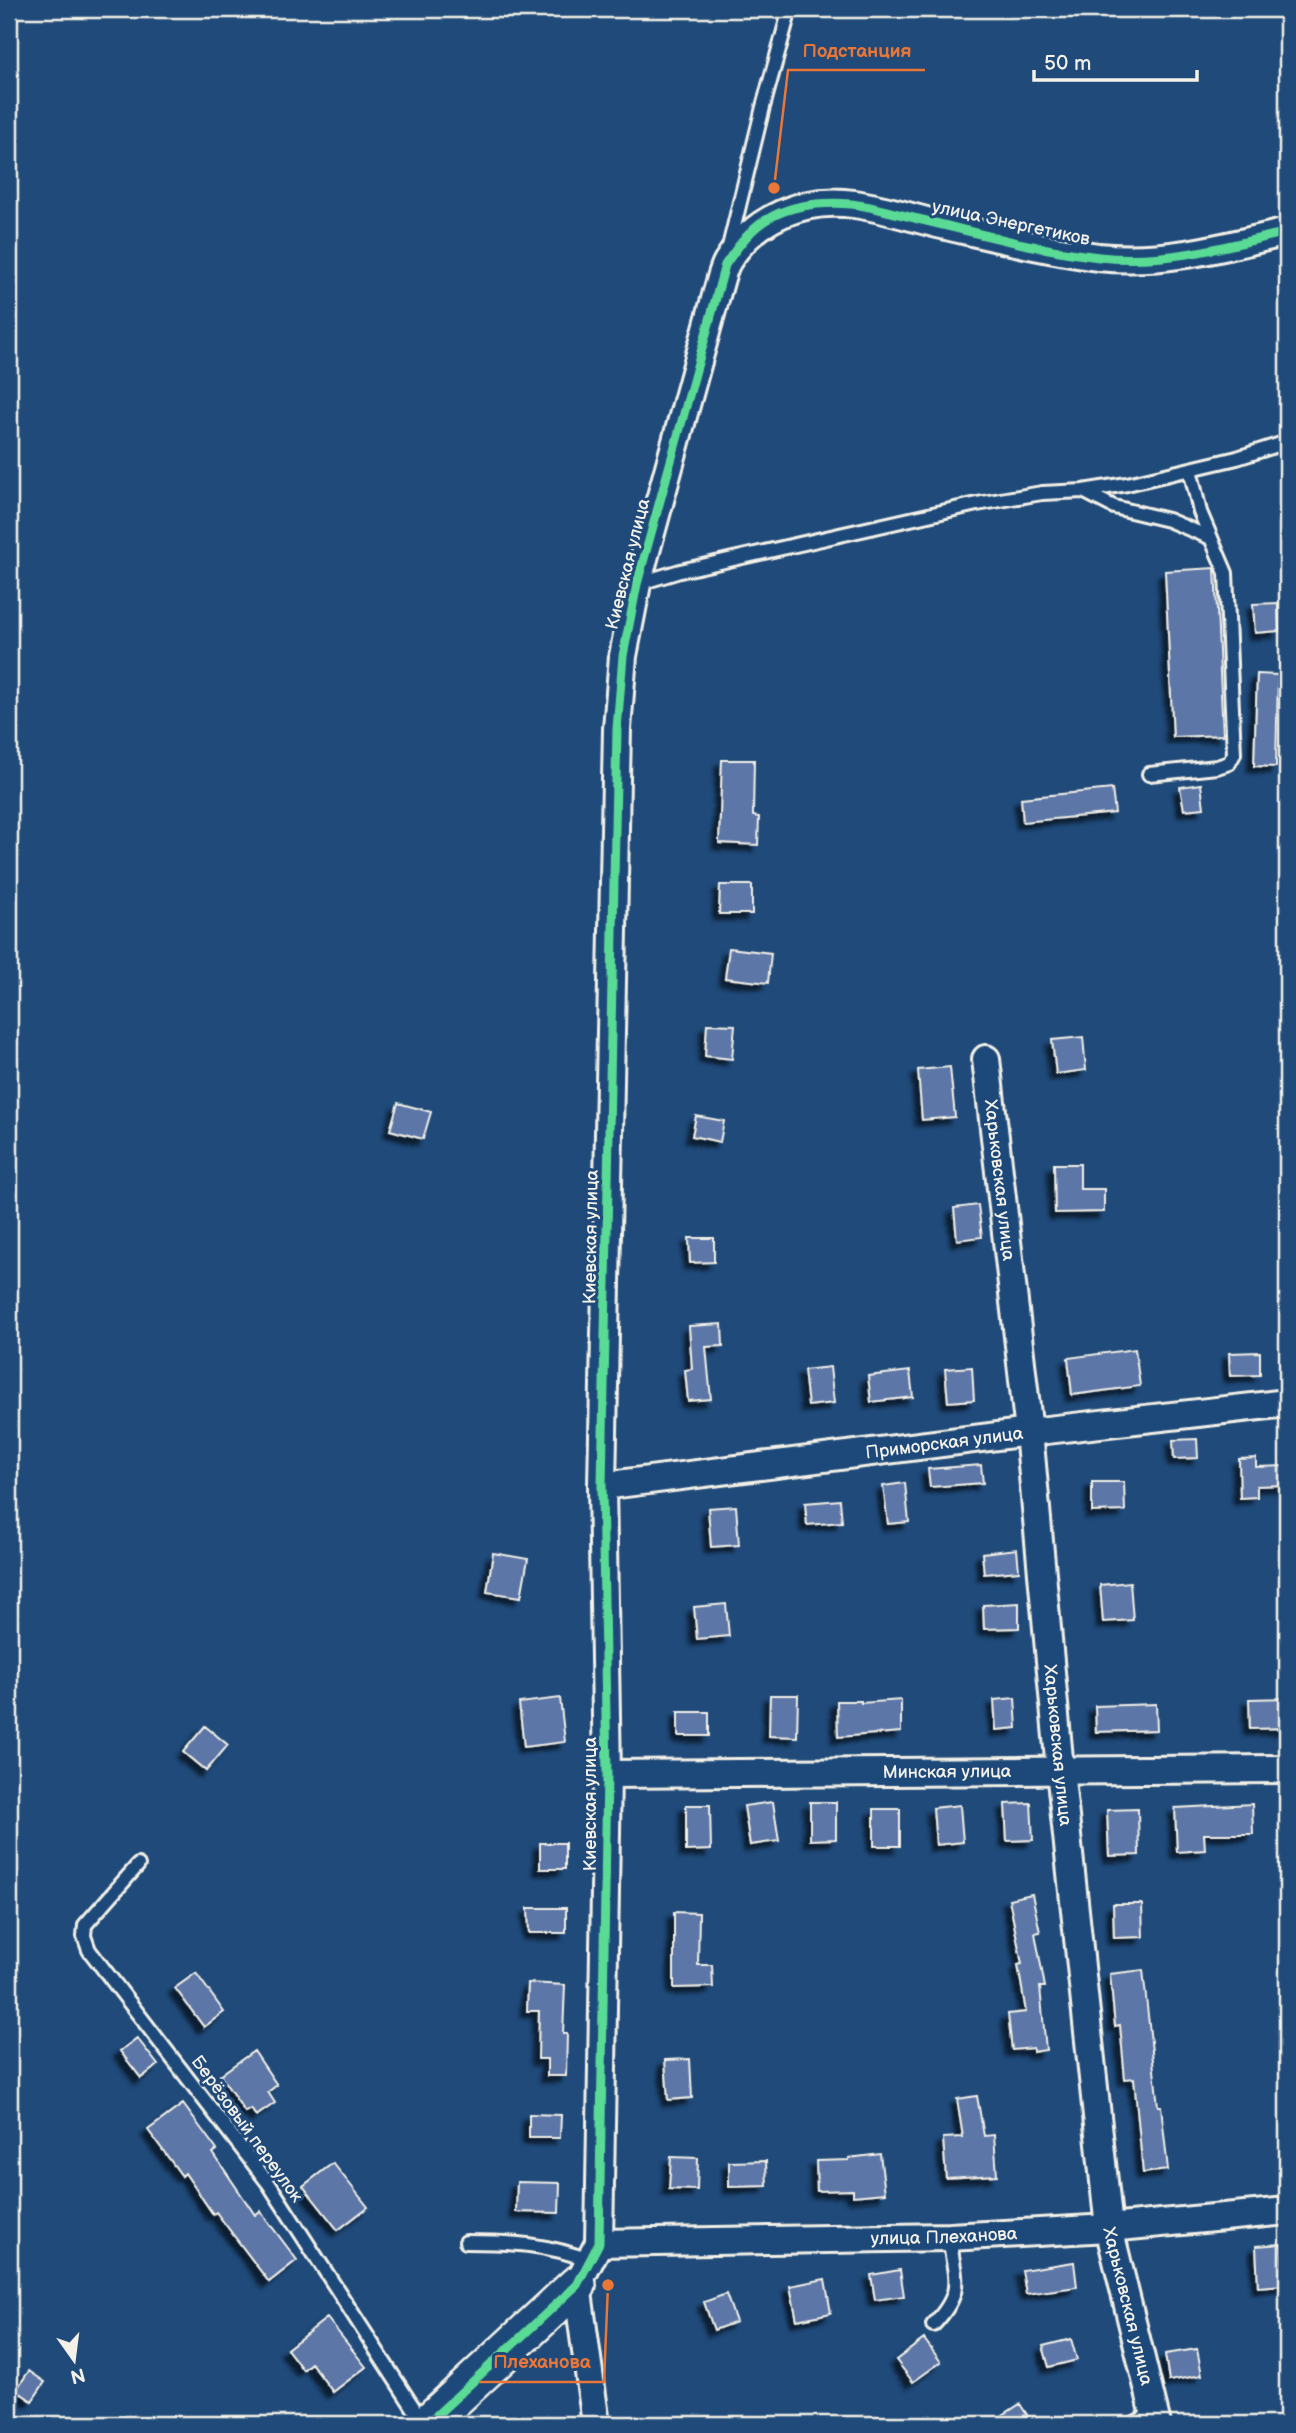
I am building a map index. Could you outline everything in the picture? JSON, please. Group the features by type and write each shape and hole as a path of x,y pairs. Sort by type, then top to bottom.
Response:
{"street":[{"name":"улица Энергетиков","path":"772,216 798,207 855,204 1041,248 1100,257 1129,258 1191,254 1287,232"},
{"name":"Киевская улица","path":"596,2424 589,2263 607,1774 602,1486 617,729 623,656 637,584 725,265 741,242 772,216"},
{"name":"Харьковская улица","path":"986,1059 1029,1432 1060,1770 1109,2228 1148,2420"},
{"name":"Приморская улица","path":"602,1486 1029,1432 1287,1403"},
{"name":"Минская улица","path":"607,1774 1287,1769"},
{"name":"улица Плеханова","path":"589,2263 1109,2228 1287,2211"},
{"path":"425,2424 589,2263"}],"lane":[{"path":"725,265 790,9"},
{"path":"637,584 680,571 976,504 1042,493 1083,491 1127,484 1287,442"},
{"path":"1149,774 1217,767 1229,763 1234,754 1226,573 1200,512 1190,469"},
{"path":"1083,491 1114,507 1168,520 1211,538"},
{"name":"Берёзовый переулок","path":"138,1865 85,1925 84,1936 89,1950 269,2185 425,2424"},
{"path":"933,2325 950,2306 956,2286 949,2237"},
{"path":"466,2242 540,2245 565,2250 589,2263"}],"building":[{"path":"1215,568 1223,735 1173,737 1165,571"},
{"path":"1278,603 1279,631 1255,633 1253,604"},
{"path":"1257,674 1278,675 1276,767 1254,766"},
{"path":"722,760 754,760 753,816 759,817 758,845 719,843"},
{"path":"1201,784 1204,808 1184,810 1180,787"},
{"path":"1112,789 1115,813 1023,822 1021,798"},
{"path":"720,885 752,885 752,914 719,914"},
{"path":"729,948 771,953 768,983 725,978"},
{"path":"707,1024 735,1025 732,1059 705,1056"},
{"path":"1083,1037 1086,1070 1056,1074 1052,1040"},
{"path":"950,1067 955,1117 922,1120 918,1070"},
{"path":"398,1103 431,1112 423,1139 390,1130"},
{"path":"696,1116 724,1121 720,1142 692,1136"},
{"path":"1054,1164 1080,1164 1080,1189 1104,1189 1104,1212 1055,1213"},
{"path":"978,1205 982,1237 957,1240 954,1208"},
{"path":"689,1238 714,1238 714,1262 690,1263"},
{"path":"722,1324 723,1346 706,1347 711,1399 688,1401 685,1370 692,1369 689,1326"},
{"path":"1135,1349 1140,1386 1072,1395 1068,1358"},
{"path":"1260,1352 1260,1375 1230,1376 1229,1353"},
{"path":"830,1367 834,1403 808,1406 804,1370"},
{"path":"972,1367 974,1400 948,1402 945,1369"},
{"path":"910,1371 913,1397 871,1402 868,1376"},
{"path":"1197,1439 1198,1458 1174,1459 1173,1440"},
{"path":"1256,1458 1256,1467 1287,1466 1287,1485 1257,1486 1257,1497 1240,1498 1239,1459"},
{"path":"981,1465 983,1483 930,1487 928,1469"},
{"path":"1092,1482 1124,1482 1125,1511 1092,1512"},
{"path":"905,1483 909,1522 888,1524 883,1486"},
{"path":"840,1500 842,1522 807,1525 805,1503"},
{"path":"736,1506 739,1545 711,1547 708,1508"},
{"path":"1017,1549 1019,1571 984,1574 982,1553"},
{"path":"493,1553 528,1559 521,1597 487,1592"},
{"path":"1130,1582 1133,1620 1103,1622 1100,1585"},
{"path":"1019,1603 1019,1628 984,1629 983,1605"},
{"path":"726,1604 729,1636 697,1639 694,1607"},
{"path":"770,1695 798,1695 797,1737 769,1736"},
{"path":"560,1698 565,1742 524,1747 519,1703"},
{"path":"1015,1698 1017,1728 996,1730 994,1700"},
{"path":"1287,1698 1287,1728 1250,1729 1249,1699"},
{"path":"901,1700 901,1732 838,1737 837,1701 861,1703"},
{"path":"1156,1704 1157,1730 1096,1732 1095,1706"},
{"path":"678,1712 709,1712 709,1736 678,1736"},
{"path":"205,1726 228,1745 206,1771 183,1752"},
{"path":"773,1802 779,1841 750,1845 744,1806"},
{"path":"810,1802 836,1802 836,1839 810,1840"},
{"path":"1031,1803 1033,1840 1007,1841 1005,1804"},
{"path":"1252,1804 1253,1834 1204,1834 1205,1850 1177,1852 1175,1808"},
{"path":"686,1805 710,1805 711,1850 686,1851"},
{"path":"960,1805 963,1842 936,1845 933,1808"},
{"path":"874,1809 900,1809 900,1846 874,1846"},
{"path":"1138,1809 1139,1855 1109,1856 1107,1810"},
{"path":"540,1843 565,1843 565,1869 540,1869"},
{"path":"1032,1894 1040,1932 1035,1933 1045,1987 1040,1987 1046,2050 1033,2052 1033,2048 1012,2050 1008,2014 1026,2012 1018,1965 1022,1964 1009,1899"},
{"path":"1113,1904 1142,1904 1143,1937 1114,1938"},
{"path":"528,1908 566,1908 566,1933 529,1933"},
{"path":"674,1912 699,1913 698,1965 712,1965 713,1987 674,1988"},
{"path":"1143,1970 1168,2170 1143,2173 1134,2078 1125,2079 1120,2025 1115,2026 1110,1974"},
{"path":"196,1973 224,2012 204,2027 175,1988"},
{"path":"528,1983 565,1985 563,2034 567,2034 566,2076 547,2076 547,2059 538,2059 539,2011 527,2011"},
{"path":"137,2038 158,2065 141,2078 120,2051"},
{"path":"254,2051 277,2085 268,2092 275,2103 256,2116 251,2109 245,2112 220,2075"},
{"path":"690,2059 692,2098 668,2100 665,2060"},
{"path":"977,2096 984,2136 994,2135 997,2175 946,2178 943,2138 963,2137 957,2099"},
{"path":"183,2104 217,2150 213,2153 255,2215 260,2211 297,2260 269,2282 216,2212 213,2214 185,2173 182,2176 148,2130"},
{"path":"529,2114 561,2115 560,2138 529,2138"},
{"path":"880,2154 885,2193 853,2196 853,2190 817,2191 816,2161 849,2160"},
{"path":"671,2157 698,2158 697,2190 669,2189"},
{"path":"766,2161 767,2186 729,2187 729,2162"},
{"path":"333,2163 368,2207 338,2230 303,2186"},
{"path":"517,2182 560,2183 559,2213 516,2212"},
{"path":"1281,2244 1284,2285 1258,2287 1256,2246"},
{"path":"1074,2262 1077,2287 1026,2294 1022,2270"},
{"path":"900,2270 904,2296 875,2300 871,2275"},
{"path":"825,2279 831,2313 797,2320 790,2286"},
{"path":"726,2294 736,2322 714,2330 704,2302"},
{"path":"327,2318 366,2367 333,2392 311,2363 303,2370 287,2349"},
{"path":"924,2339 941,2362 913,2382 896,2360"},
{"path":"1071,2339 1077,2360 1049,2367 1043,2346"},
{"path":"1197,2349 1202,2375 1169,2381 1165,2354"},
{"path":"29,2371 45,2382 32,2401 16,2390"},
{"path":"1020,2404 1033,2424 989,2424"}],"cycle path":[{"path":"427,2424 577,2285 599,2243 607,1774 602,1486 617,729 623,656 637,584 725,265 746,237 765,220 801,206 821,204 868,206 1031,246 1123,259 1194,253 1287,232"}],"place":[{"name":"Подстанция","path":"774,188"},
{"name":"Плеханова","path":"608,2285"}]}
